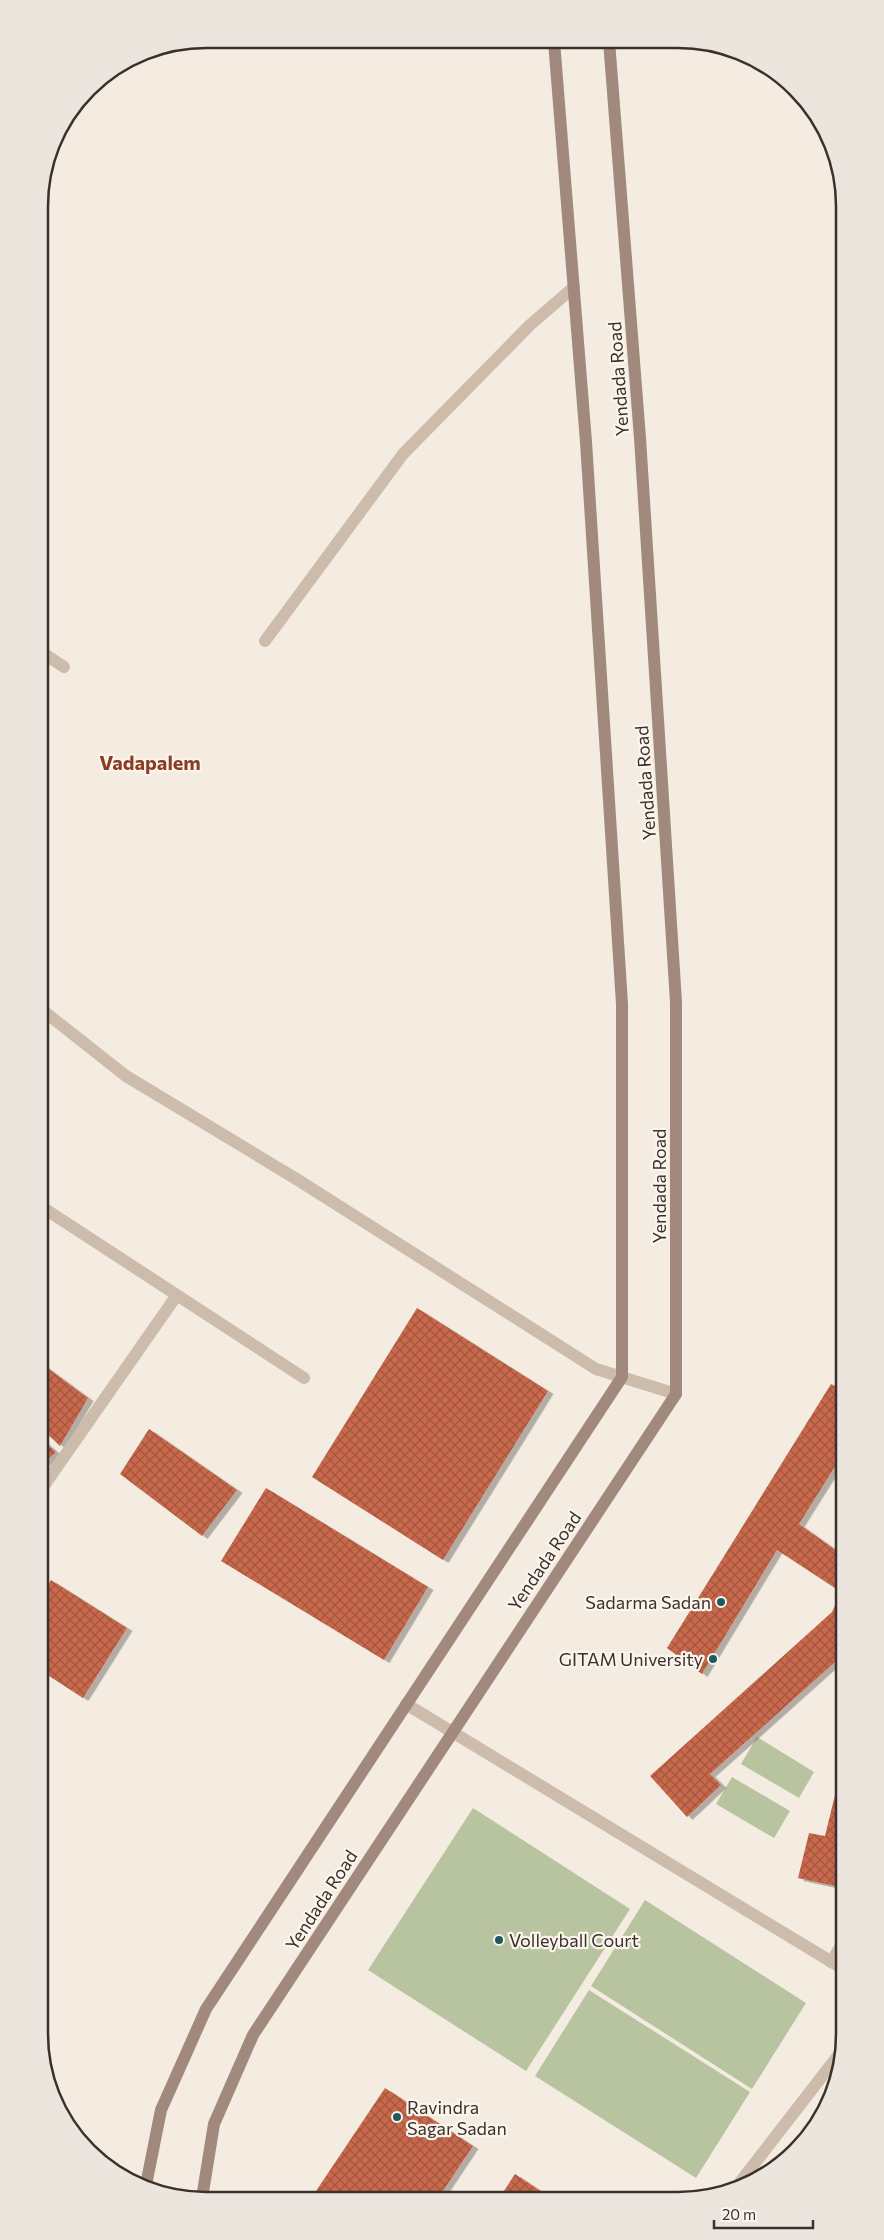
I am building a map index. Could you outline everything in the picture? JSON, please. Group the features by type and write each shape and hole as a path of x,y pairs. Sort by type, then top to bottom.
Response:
{"main road":[{"name":"Yendada Road","path":"147,2181 161,2110 206,2009 622,1378 622,1004 586,442 554,47"},
{"name":"Yendada Road","path":"203,2192 214,2124 253,2035 676,1394 676,1002 640,438 609,47"}],"street":[{"path":"266,640 403,454 530,325 574,287"},
{"path":"48,656 64,667"},
{"path":"48,1015 126,1076 298,1180 596,1369 676,1394"},
{"path":"48,1211 304,1378"},
{"path":"48,1480 177,1295"},
{"path":"406,1704 836,1965"},
{"path":"831,1962 836,1954"},
{"path":"743,2178 834,2062"}],"green space":[{"path":"757,1737 814,1772 799,1798 741,1764"},
{"path":"732,1777 790,1811 774,1838 716,1804"},
{"name":"Volleyball Court","path":"473,1808 630,1909 526,2071 368,1970"},
{"path":"645,1900 806,2003 752,2089 591,1986"},
{"path":"589,1990 750,2092 696,2178 535,2076"}],"building":[{"path":"417,1308 548,1391 443,1560 312,1477"},
{"path":"48,1368 88,1398 60,1446 48,1435"},
{"name":"Sadarma Sadan","path":"831,1384 836,1386 836,1465 799,1524 836,1550 836,1589 777,1550 702,1674 667,1648"},
{"path":"149,1429 237,1490 202,1536 120,1474"},
{"path":"48,1445 56,1452 48,1459"},
{"path":"266,1488 428,1587 384,1660 221,1561"},
{"path":"51,1580 127,1628 83,1698 48,1675 48,1585"},
{"name":"Sadarma Sadan","path":"836,1603 836,1661 710,1774 721,1785 687,1817 650,1776 832,1612"},
{"path":"836,1791 836,1886 798,1878 809,1833 825,1836"},
{"name":"Ravindra Sagar Sadan","path":"385,2088 473,2146 442,2192 315,2192"},
{"name":"Ravindra Sagar Sadan","path":"515,2174 542,2192 503,2192"}],"place":[{"name":"Sadarma Sadan","path":"721,1602"},
{"name":"GITAM University","path":"713,1659"},
{"name":"Volleyball Court","path":"499,1940"},
{"name":"Ravindra Sagar Sadan","path":"397,2117"}],"district":[{"name":"Vadapalem","path":"150,762"}]}
